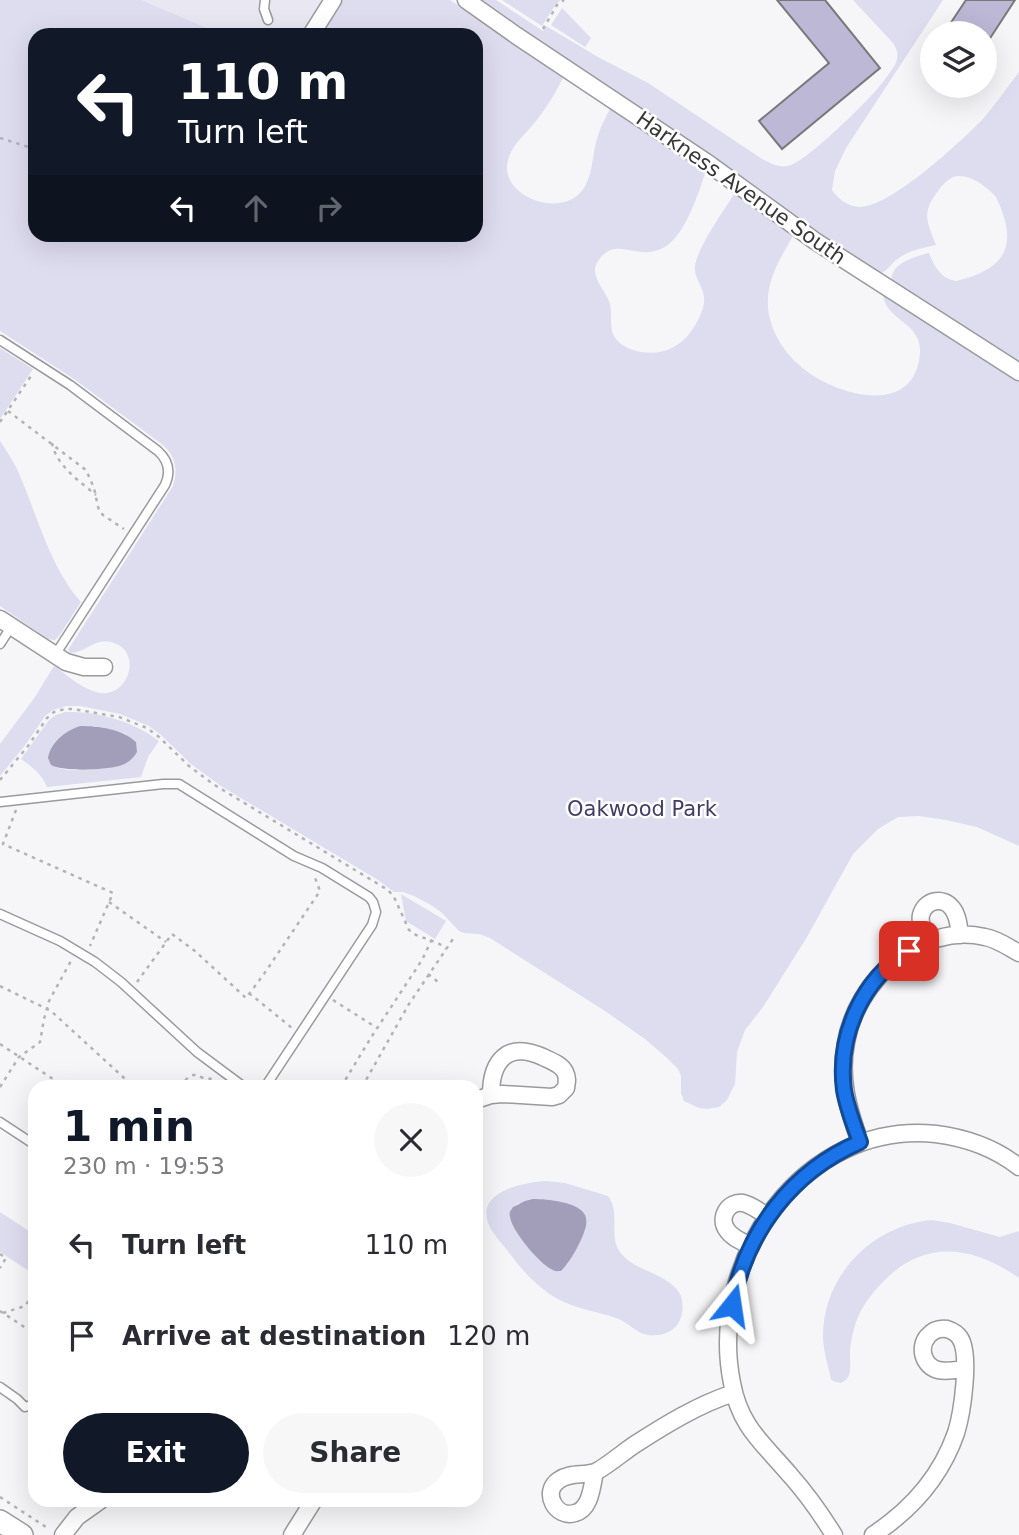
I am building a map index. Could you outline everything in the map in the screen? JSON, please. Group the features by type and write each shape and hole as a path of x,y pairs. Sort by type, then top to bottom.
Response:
{"main road":[{"path":"0,1521 22,1535"}],"street":[{"path":"315,28 333,0"},
{"name":"Harkness Avenue South","path":"466,0 709,164 815,241 1019,372"},
{"path":"6,623 66,662 76,666 104,667"},
{"path":"927,943 921,916 925,907 933,901 943,901 952,908 957,917 960,935"},
{"path":"860,1142 848,1107 844,1082 844,1051 850,1024 860,1002 878,977 904,954 927,943 960,935 995,940 1019,953"},
{"path":"513,1051 534,1053 557,1064 567,1076 566,1088 557,1096 515,1094 484,1097 496,1067 504,1056 513,1051"},
{"path":"834,1535 797,1483 754,1436 734,1393 729,1356 730,1317 736,1285 751,1246 785,1195 817,1166 860,1142 904,1134 949,1136 986,1147 1019,1167"},
{"path":"751,1246 726,1230 723,1217 727,1209 734,1204 746,1204 768,1217"},
{"path":"873,1535 913,1503 943,1462 960,1421 965,1369"},
{"path":"595,1472 663,1428 734,1393"},
{"path":"56,1532 91,1507"},
{"path":"292,1535 310,1507"}],"lane":[{"path":"265,0 264,9 268,20"},
{"path":"0,340 70,385 158,451 167,461 169,472 167,482 55,655"},
{"path":"0,644 6,623"},
{"path":"0,802 178,783 297,858 316,865 369,897 376,912 372,925 270,1080"},
{"path":"0,914 77,950 108,971 191,1046 234,1080"},
{"path":"0,1122 28,1140"},
{"path":"0,1387 21,1401 25,1407 28,1406"}],"path":[{"path":"543,29 557,5 564,0"},
{"path":"0,138 28,147"},
{"path":"0,422 38,364"},
{"path":"8,411 86,470 101,513 133,534"},
{"path":"52,442 60,463 96,495"},
{"path":"19,799 3,844 113,894 85,955"},
{"path":"131,990 172,934 195,951 246,998 320,891 314,874 316,865"},
{"path":"109,902 166,942"},
{"path":"366,1080 409,1004 455,936"},
{"path":"345,1080 422,960 432,939"},
{"path":"0,1087 19,1057 40,1042 47,1008 77,950"},
{"path":"428,974 438,982"},
{"path":"0,986 47,1008 126,1080"},
{"path":"250,993 300,1034"},
{"path":"325,995 377,1028"},
{"path":"0,1044 54,1080"},
{"path":"186,1080 196,1074 212,1079 220,1070"},
{"path":"0,1254 6,1258 0,1268"},
{"path":"2,1312 25,1306 28,1302"},
{"path":"2,1312 28,1329"},
{"path":"0,1497 56,1532"}],"shaded area":[{"path":"135,0 322,0 304,28 201,28"},
{"path":"80,726 124,734 136,742 137,752 127,763 112,767 74,769 51,765 48,758 55,742"},
{"path":"533,1199 570,1204 585,1215 583,1236 561,1271 546,1266 527,1246 512,1223 510,1212 513,1207"}],"green space":[{"name":"Oakwood Park","path":"0,0 141,0 207,28 28,28 28,242 483,242 483,28 304,28 322,0 450,0 564,76 546,107 515,145 508,159 509,178 515,188 525,196 537,201 563,202 575,197 584,188 598,136 611,107 706,170 690,213 671,242 650,252 611,250 597,263 596,274 610,304 612,331 623,345 641,352 659,352 674,347 687,337 701,315 704,302 695,270 697,258 706,238 736,191 794,234 781,257 769,289 769,316 780,342 791,358 812,375 849,392 869,395 887,394 903,388 915,374 920,353 919,342 909,327 889,310 883,293 1019,380 1019,846 977,827 919,816 898,817 878,829 853,854 807,937 763,1007 745,1030 737,1052 735,1084 727,1100 719,1107 707,1109 684,1101 678,1069 645,1039 605,1011 490,938 459,931 431,905 403,892 394,892 221,786 191,764 149,726 120,714 80,706 53,710 45,716 0,776 0,744 54,666 96,692 117,690 124,683 130,664 128,655 121,647 105,641 81,651 70,653 68,650 173,486 175,469 171,454 163,445 74,379 0,331"},
{"path":"482,0 496,0 543,31 546,26 648,83 762,159 775,165 788,166 817,147 841,126 875,91 895,65 897,54 893,43 853,0 943,0 929,21 920,21 920,35 846,148 835,171 832,190 843,202 859,207 873,204 906,186 941,158 987,114 1019,72 1019,365 892,283 892,276 898,266 929,253 942,275 956,281 987,270 997,262 1004,253 1007,229 996,197 979,183 959,176 947,181 929,205 928,224 936,245 905,254 878,274 496,14"},
{"path":"502,0 561,0 542,26"},
{"path":"562,8 591,38 585,47 551,25"},
{"path":"0,348 33,369 0,419"},
{"path":"0,441 17,469 52,556 81,602 55,640 48,639 0,606"},
{"path":"65,712 102,715 138,728 159,741 148,757 141,777 47,787 33,768 21,759 49,720","holes":["93,726 126,734 117,766 66,770 51,765"]},
{"path":"401,894 446,921 435,939 406,921"},
{"path":"538,1182 565,1183 608,1196 614,1210 615,1238 620,1252 633,1264 667,1281 680,1294 682,1314 673,1329 662,1334 644,1334 619,1319 563,1302 541,1288 523,1270 492,1231 487,1219 487,1209 498,1194 517,1186","holes":["518,1203 586,1229 567,1265 542,1263 512,1223 510,1211"]},
{"path":"0,1212 28,1230 28,1270 0,1252"},
{"path":"932,1220 1000,1237 1019,1231 1019,1278 985,1259 967,1254 932,1253 915,1258 883,1282 867,1300 858,1316 853,1334 849,1375 841,1383 833,1381 823,1336 825,1314 842,1274 855,1257 890,1232 910,1224"}],"building":[{"path":"777,0 825,0 880,68 782,149 759,121 829,63"},
{"path":"966,0 1015,0 997,28 997,21 952,21"}],"route":[{"path":"732,1305 745,1258 776,1206 794,1185 817,1166 860,1142 848,1107 844,1082 843,1061 848,1030 868,989 886,969 909,951"}]}
